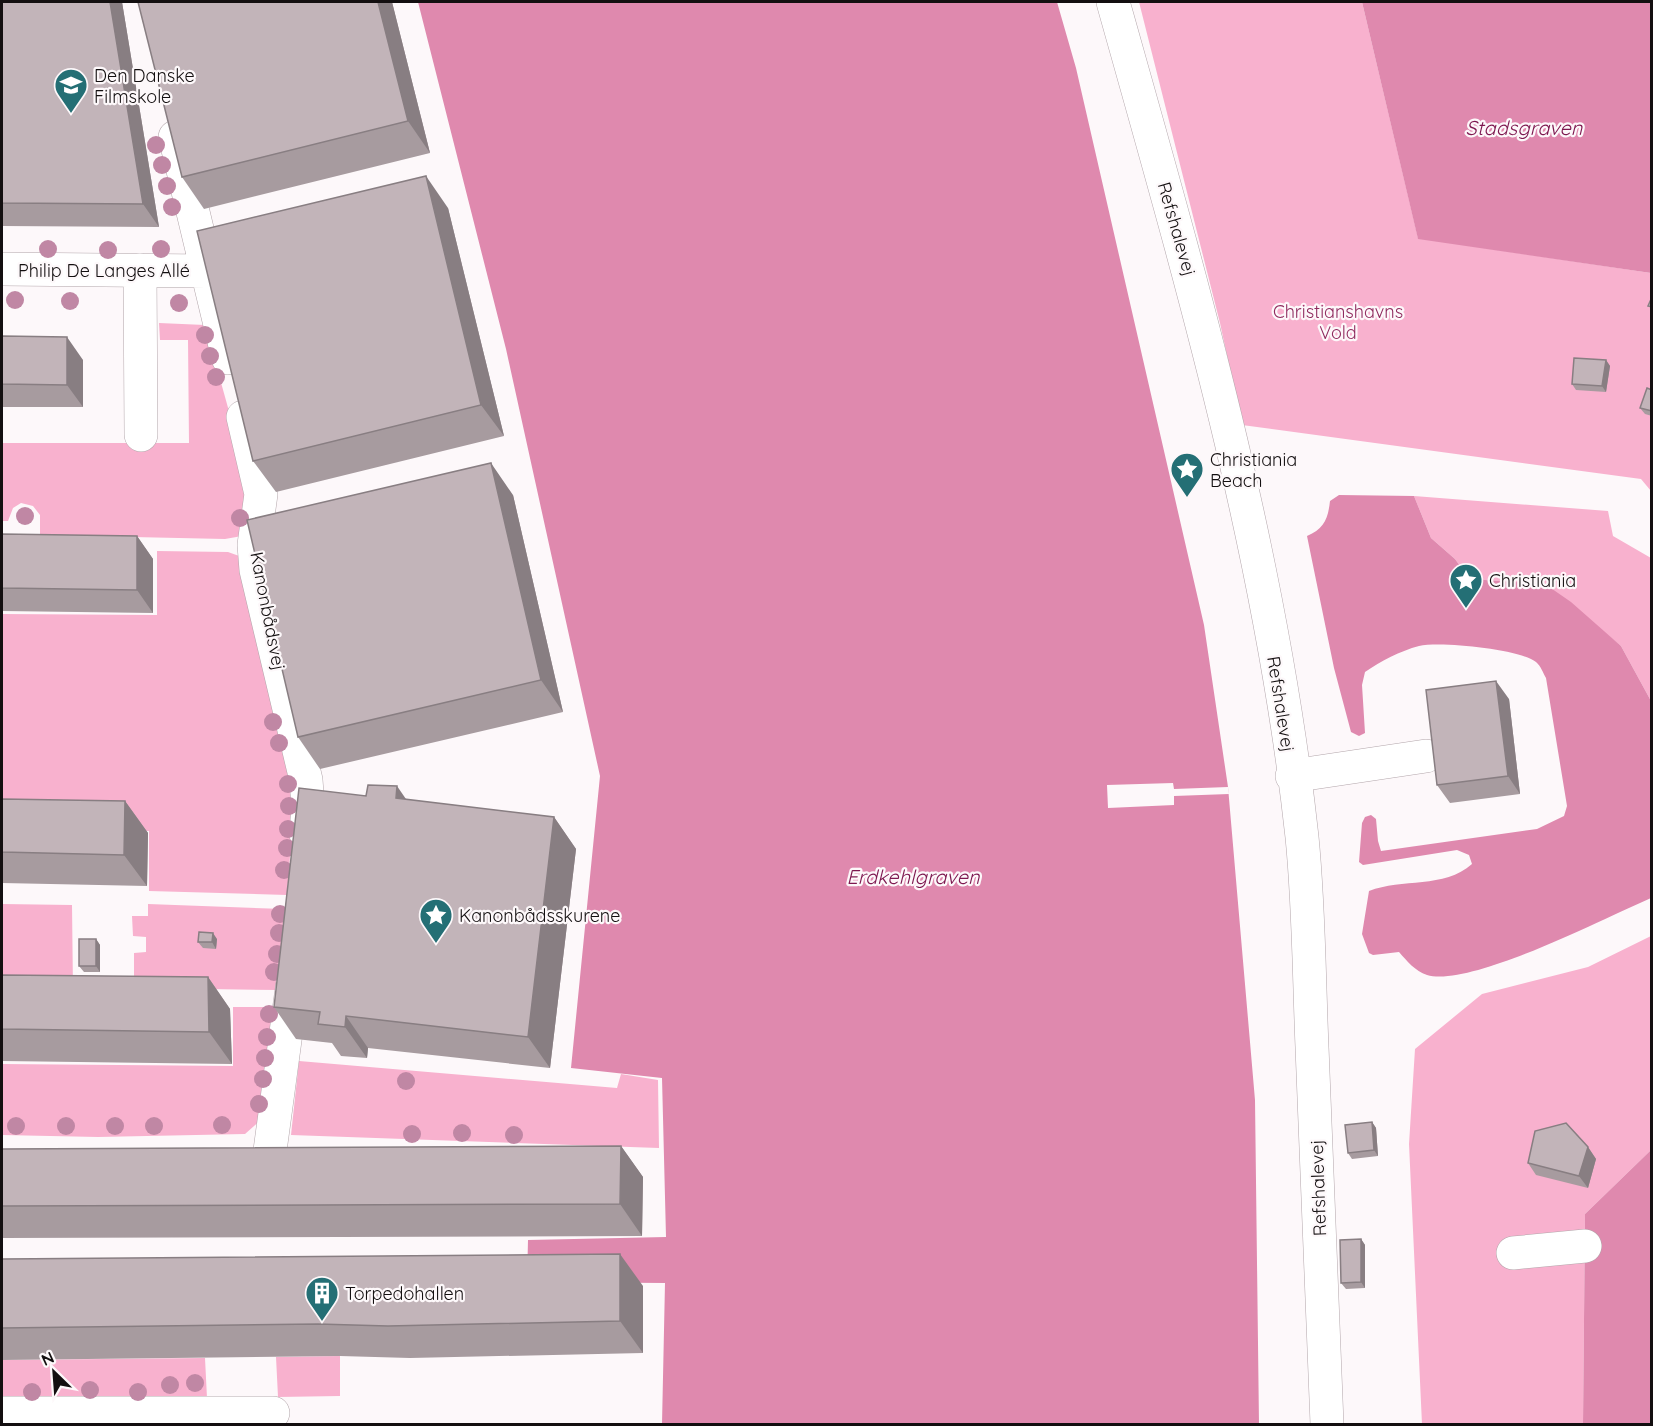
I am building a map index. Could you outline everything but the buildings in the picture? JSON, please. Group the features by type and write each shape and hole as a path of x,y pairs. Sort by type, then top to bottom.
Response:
{"street":[{"name":"Refshalevej","path":"1113,2 1194,291 1232,440 1271,638 1302,837 1327,1425"},
{"name":"Kanonbådsvej","path":"166,103 261,494 254,545 256,570 306,780 308,806 303,860"},
{"name":"Philip De Langes Allé","path":"2,270 207,271"},
{"path":"141,270 141,435"},
{"path":"1292,776 1426,756"},
{"path":"268,1158 295,951"},
{"path":"234,1158 303,1158"},
{"path":"1513,1253 1585,1246"},
{"path":"2,1413 273,1413"}],"green space":[{"name":"Christianshavns Vold","path":"1139,2 1362,2 1418,238 1651,273 1651,491 1641,479 1242,425 1220,323"},
{"path":"159,323 205,325 247,476 242,536 225,539 40,535 40,515 33,506 21,503 13,508 8,521 2,521 2,443 189,443 188,340 160,340"},
{"path":"1414,496 1608,511 1613,536 1651,558 1651,701 1621,646 1545,584 1485,580 1466,574 1455,559 1431,538"},
{"path":"157,551 228,552 242,557 293,783 293,817 287,895 149,891 149,831 2,828 2,614 157,615"},
{"path":"2,904 72,905 73,991 2,990"},
{"path":"148,904 284,909 278,990 207,989 134,981 134,953 146,952 146,937 133,936 132,916 148,916"},
{"path":"1651,936 1651,1150 1585,1214 1583,1424 1422,1424 1409,1144 1415,1049 1482,994 1588,967"},
{"path":"233,1007 272,1007 262,1119 245,1134 98,1137 2,1135 2,1064 233,1066"},
{"path":"299,1061 617,1088 621,1074 658,1080 659,1148 291,1135"},
{"path":"340,1356 340,1396 278,1397 276,1357"},
{"path":"205,1358 207,1398 2,1400 2,1360"}],"water":[{"name":"Erdkehlgraven","path":"418,2 1057,2 1076,68 1204,625 1228,787 1255,1100 1259,1424 662,1424 665,1283 527,1282 528,1240 666,1237 662,1078 571,1068 600,776 506,349"},
{"name":"Stadsgraven","path":"1362,2 1651,2 1651,273 1418,239"},
{"path":"1339,495 1414,496 1431,538 1455,559 1466,574 1485,580 1545,584 1571,602 1621,646 1651,701 1651,898 1539,948 1474,971 1447,976 1427,975 1415,968 1399,952 1373,955 1369,953 1362,934 1369,891 1449,877 1472,864 1469,855 1457,850 1363,865 1359,862 1362,823 1365,817 1371,815 1376,819 1381,851 1537,829 1564,816 1567,806 1546,678 1538,664 1527,657 1479,647 1444,645 1419,646 1398,654 1365,672 1362,685 1365,733 1359,736 1351,732 1334,668 1307,536 1321,527 1328,513 1330,501"},
{"path":"1651,1150 1651,1424 1583,1424 1585,1214"}],"pier":[{"path":"1173,783 1174,789 1228,787 1229,794 1174,796 1174,805 1108,808 1107,785"}],"place":[{"name":"Den Danske Filmskole","path":"71,114"},
{"name":"Christiania Beach","path":"1187,498"},
{"name":"Christiania","path":"1466,609"},
{"name":"Kanonbådsskurene","path":"436,944"},
{"name":"Torpedohallen","path":"322,1322"}]}
